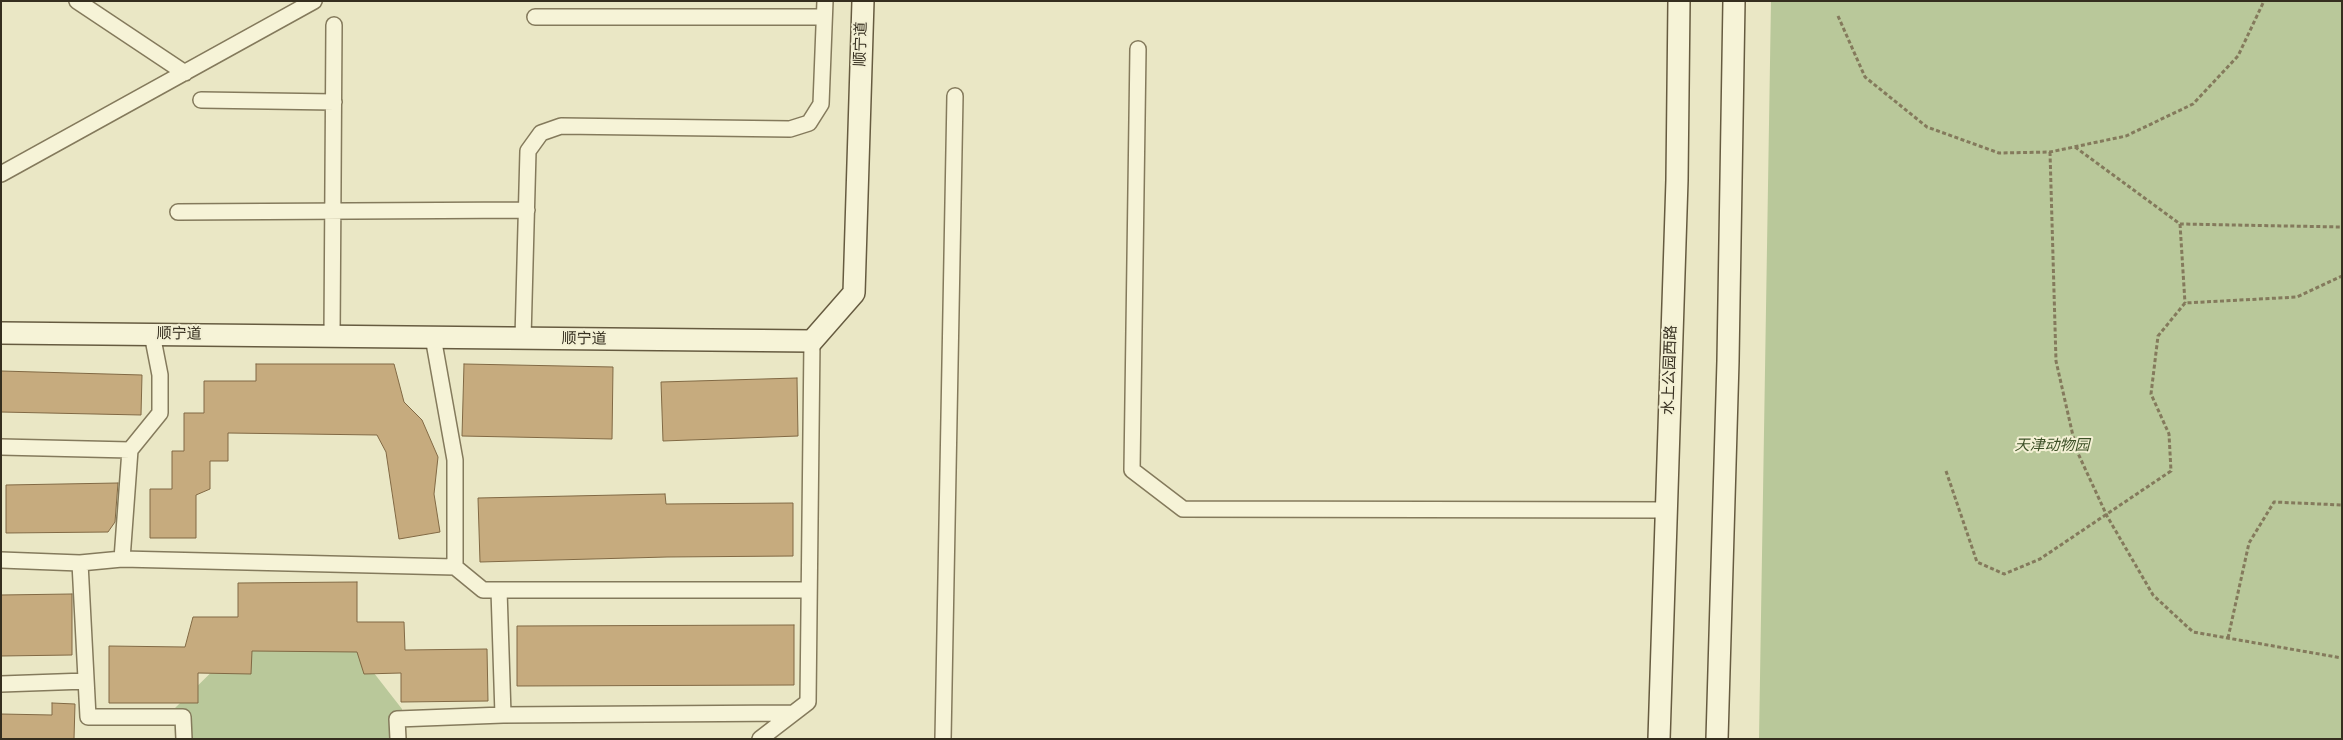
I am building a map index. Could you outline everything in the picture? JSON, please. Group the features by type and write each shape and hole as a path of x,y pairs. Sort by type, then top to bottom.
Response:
{"main road":[{"name":"顺宁道","path":"1,333 812,341 854,293 863,1"},
{"name":"水上公园西路","path":"1659,739 1676,190 1679,1"},
{"path":"1717,739 1728,351 1734,1"}],"street":[{"path":"77,1 185,73"},
{"path":"1,174 314,1"},
{"path":"523,338 528,151 541,133 561,126 790,129 809,123 820,104 825,1"},
{"path":"535,17 824,17"},
{"path":"332,336 334,24"},
{"path":"1138,49 1132,470 1183,508 1666,510"},
{"path":"943,739 955,96"},
{"path":"201,100 334,102"},
{"path":"178,212 527,210"},
{"path":"122,559 130,450 160,413 160,375 152,334"},
{"path":"433,337 455,460 455,567"},
{"path":"760,739 808,702 812,341"},
{"path":"1,447 130,450"},
{"path":"1,560 80,563 122,559 455,567 483,590 809,590"},
{"path":"80,563 88,717 183,717 184,739"},
{"path":"499,590 503,715"},
{"path":"1,684 86,681"},
{"path":"398,739 398,719 503,715 793,713"}],"path":[{"path":"1838,16 1865,77 1926,127 1999,153 2050,152 2126,136 2193,104 2238,56 2264,1"},
{"path":"2075,146 2180,224 2342,227"},
{"path":"2050,152 2056,361 2076,450 2107,516 2153,595 2193,632 2342,658"},
{"path":"1946,471 1977,562 2004,574 2040,559 2107,516 2171,471 2169,434 2151,394 2158,336 2186,303 2180,224"},
{"path":"2186,303 2297,297 2342,276"},
{"path":"2228,638 2249,542 2274,502 2342,505"}],"green space":[{"name":"天津动物园","path":"1771,1 2342,1 2342,739 1759,739"},
{"path":"349,641 402,709 402,739 175,739 174,709 241,643"}],"building":[{"path":"256,364 394,364 404,402 422,420 438,457 434,494 440,532 399,539 386,452 377,435 228,433 228,461 210,461 210,489 196,495 196,538 150,538 150,489 172,489 172,451 184,451 184,413 204,413 204,381 256,381"},
{"path":"464,364 613,367 612,439 462,436"},
{"path":"1,371 142,375 141,415 1,412"},
{"path":"797,378 798,436 663,441 661,382"},
{"path":"118,483 115,522 108,532 6,533 6,485"},
{"path":"665,494 666,504 793,503 793,556 480,562 478,498"},
{"path":"357,582 357,622 404,622 405,650 487,649 488,701 401,702 401,673 364,674 357,652 252,651 251,674 198,673 198,703 109,703 109,646 185,647 193,617 238,617 238,583"},
{"path":"72,594 72,655 1,656 1,595"},
{"path":"794,625 794,685 517,686 517,626"},
{"path":"52,703 75,704 74,739 1,739 1,714 52,715"}]}
